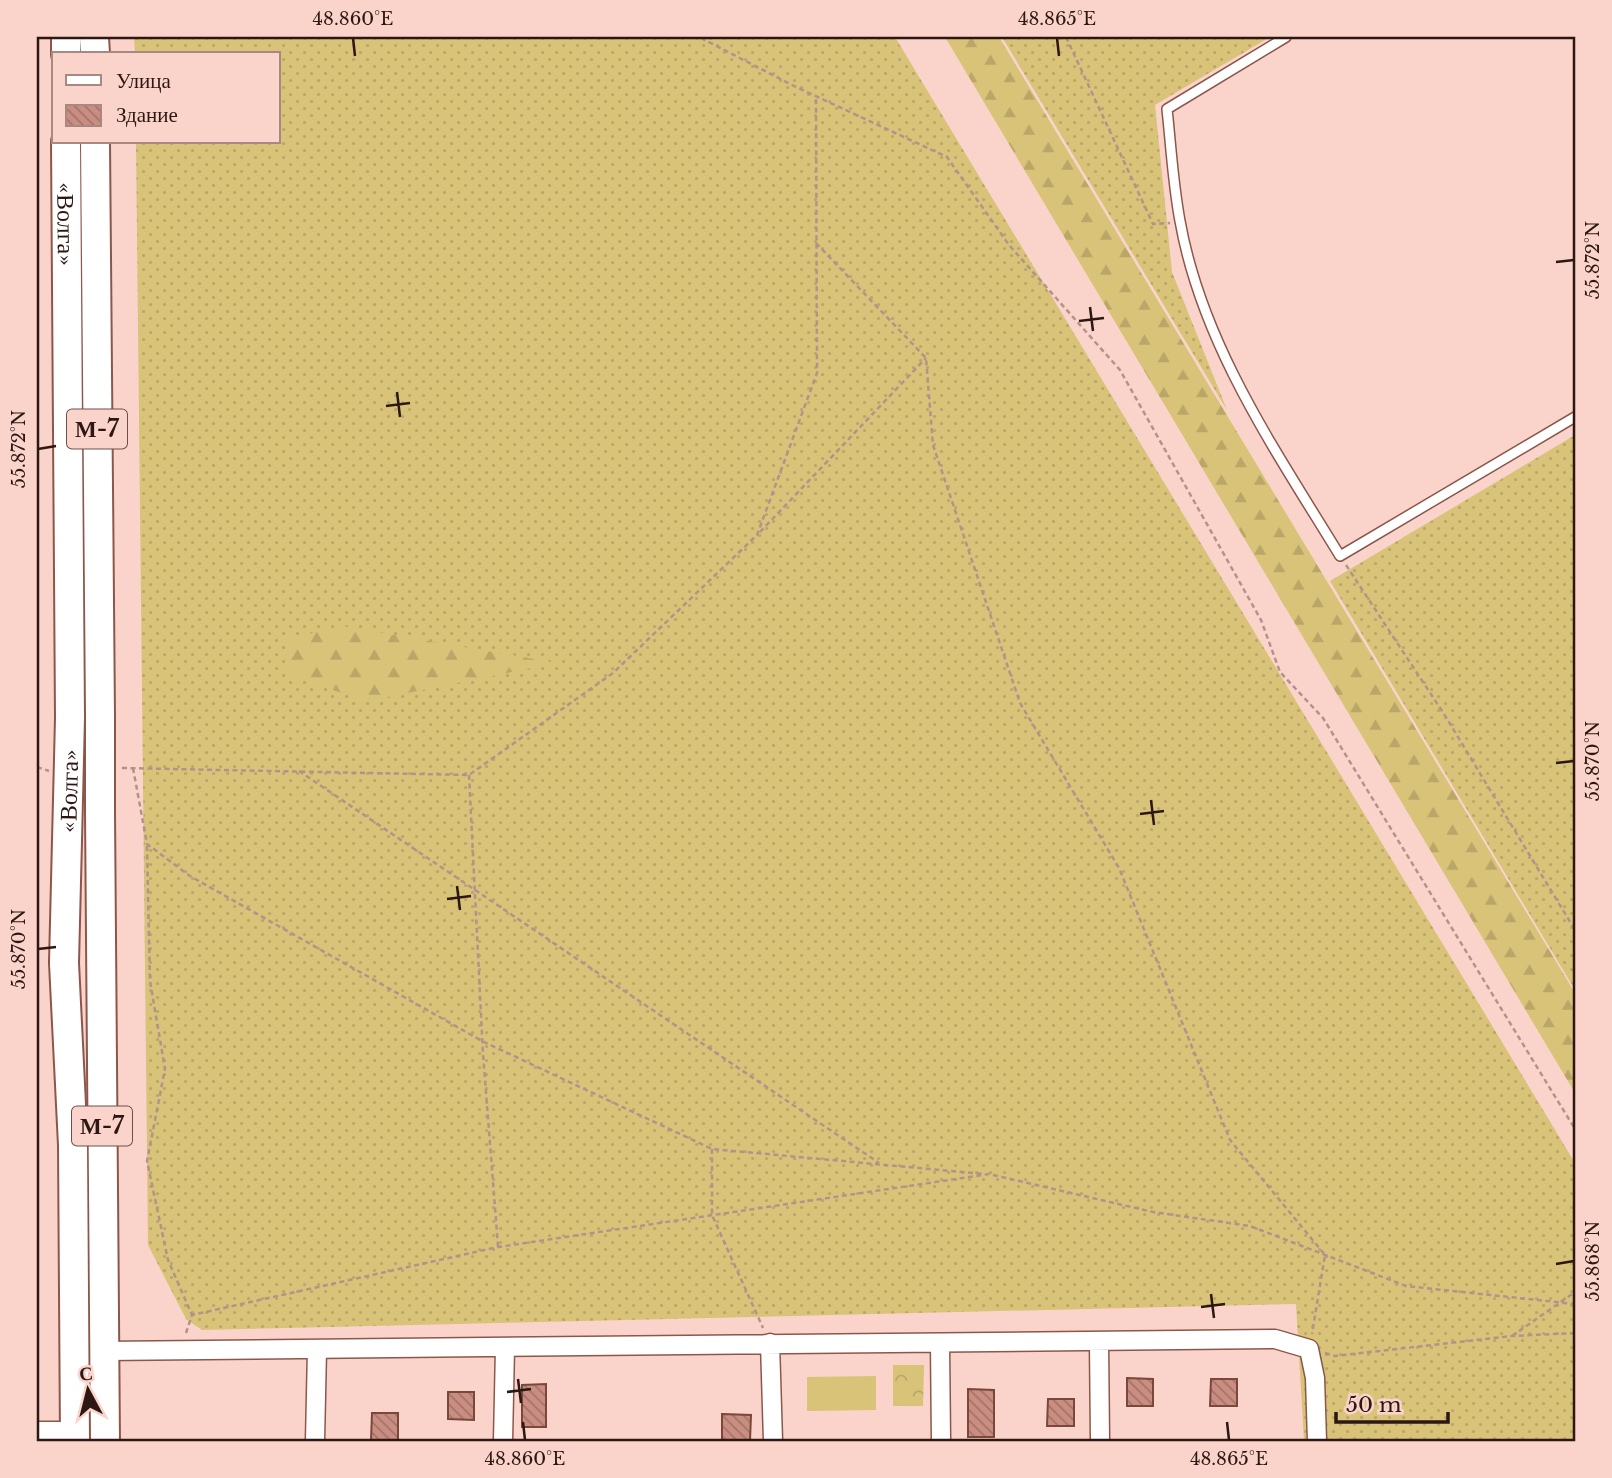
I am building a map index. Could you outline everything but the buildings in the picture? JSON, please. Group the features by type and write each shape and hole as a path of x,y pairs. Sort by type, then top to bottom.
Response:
{"highway":[{"name":"«Волга»","path":"66,144 70,718 64,963 73,1145 74,1436"},
{"name":"«Волга»","path":"95,144 105,1441"}],"street":[{"path":"104,1351 180,1353 770,1343 940,1344 1275,1339 1309,1349 1315,1378 1318,1441"},
{"path":"1099,1342 1100,1441"},
{"path":"770,1343 773,1441"},
{"path":"940,1344 941,1441"},
{"path":"503,1441 505,1348"},
{"path":"315,1441 317,1349"},
{"path":"37,1431 74,1436"}],"lane":[{"path":"1286,37 1167,109 1180,222 1200,296 1245,400 1340,556 1575,416"}],"path":[{"path":"1066,37 1153,224 1180,222"},
{"path":"701,38 816,96 947,157 1009,245 1120,370 1261,620 1280,672 1323,718 1575,1129"},
{"path":"758,535 817,373 816,96"},
{"path":"816,243 926,358 933,445 1020,703 1119,868 1230,1140 1325,1255 1309,1349 1335,1356 1512,1336 1575,1333"},
{"path":"180,1353 192,1315 168,1260 147,1161 165,1069 150,981 146,844 133,768 469,775 614,673 758,535 926,358"},
{"path":"1340,556 1444,714 1575,930"},
{"path":"299,771 881,1165"},
{"path":"469,775 482,1041 498,1247"},
{"path":"146,844 190,876 482,1041 712,1150 989,1174 1153,1212 1250,1226 1406,1286 1575,1304"},
{"path":"712,1150 712,1215 770,1343"},
{"path":"192,1315 498,1247 989,1174"},
{"path":"1512,1336 1575,1293"}],"green space":[{"path":"134,37 895,37 1575,1163 1575,1441 1304,1441 1296,1304 202,1330 186,1319 148,1245 136,144 280,144 280,52 135,52"},
{"path":"945,37 999,37 1575,993 1575,1093"},
{"path":"1002,37 1270,37 1155,105 1172,272 1227,410"},
{"path":"1575,435 1575,990 1330,581"},
{"path":"342,626 557,663 367,701 289,676 288,639"},
{"path":"893,1365 924,1365 923,1406 893,1406"},
{"path":"876,1376 876,1410 807,1411 807,1377"}]}
